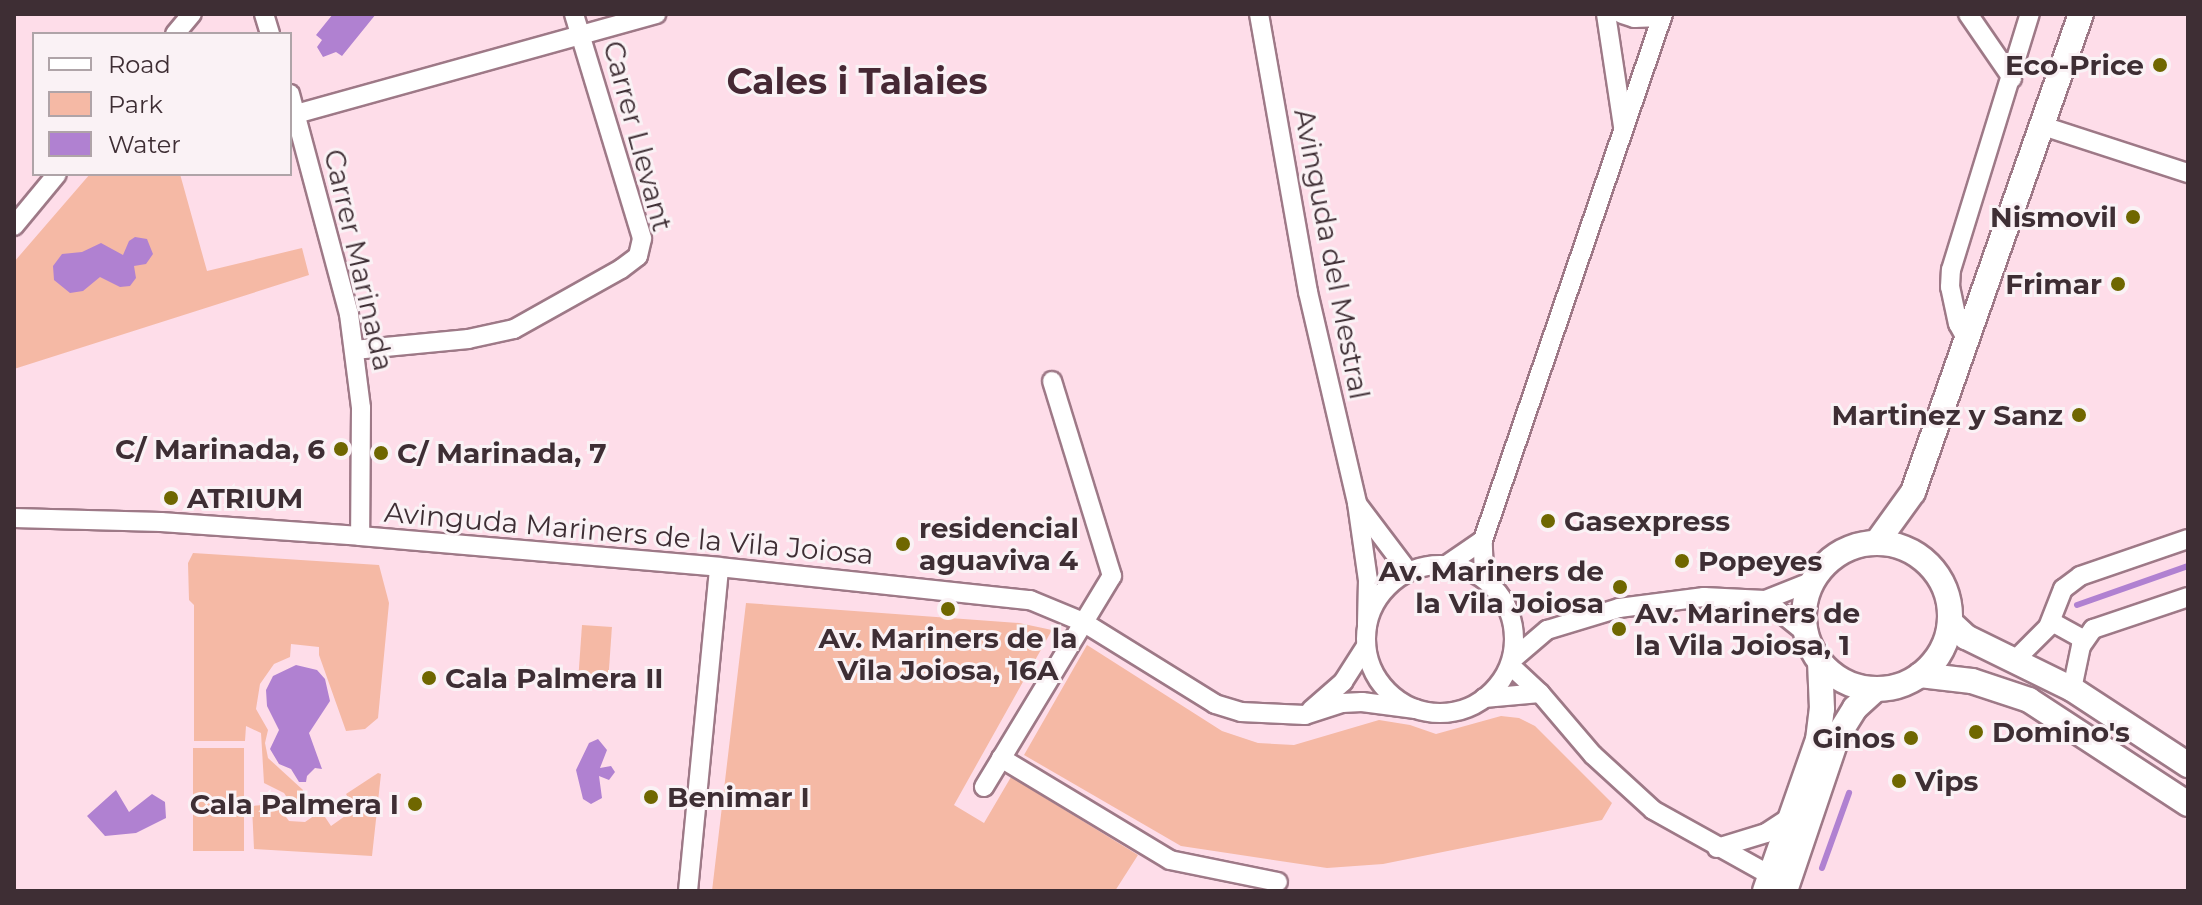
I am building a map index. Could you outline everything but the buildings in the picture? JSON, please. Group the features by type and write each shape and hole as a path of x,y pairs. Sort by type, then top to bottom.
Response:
{"main road":[{"path":"2050,96 2068,14"},
{"path":"1918,555 1910,522 1913,492 2081,14"},
{"path":"1877,542 1913,492"},
{"path":"1773,886 1791,817 1818,740 1822,709 1820,662 1806,633 1805,602 1813,581 1836,555 1853,547 1877,542 1900,546 1930,565 1945,586 1951,623 1941,653 1920,675 1897,687 1875,690 1849,684 1820,662"},
{"path":"1951,623 1966,637 2072,689 2188,765"},
{"path":"1920,675 1972,681 2029,700 2188,804"},
{"path":"1773,886 1837,737 1855,708 1875,690"}],"street":[{"path":"177,32 192,14"},
{"name":"Carrer Llevant","path":"354,350 494,335 536,317 621,269 638,256 642,238 574,14"},
{"path":"296,114 656,14"},
{"name":"Avinguda del Mestral","path":"1259,14 1308,292 1357,503 1368,580 1367,625"},
{"path":"1606,14 1623,130"},
{"path":"1484,578 1483,540 1662,15 1634,18 1622,14"},
{"path":"1968,14 2012,78"},
{"path":"1967,340 1958,324 1950,287 1951,270 2030,14"},
{"name":"Carrer Marinada","path":"292,101 349,314 361,408 360,536"},
{"path":"2040,125 2188,173"},
{"path":"14,226 55,176"},
{"path":"984,787 1112,576 1052,381"},
{"name":"Avinguda del Mestral","path":"1357,503 1408,571"},
{"name":"Avinguda Mariners de la Vila Joiosa","path":"14,518 161,522 360,536 719,567 1030,600 1083,622 1215,704 1254,714 1305,715 1342,703 1362,702 1416,709"},
{"path":"2015,660 2052,622 2063,589 2080,576 2188,539"},
{"path":"1483,540 1448,564 1408,571 1389,584 1375,603 1367,625 1366,646 1371,667 1382,685 1397,700 1416,709 1436,713 1457,711 1484,698 1540,693"},
{"path":"1448,564 1484,578 1497,591 1512,622 1512,662 1593,755 1653,810 1773,886"},
{"path":"688,891 719,567"},
{"path":"1484,698 1512,662 1547,630 1619,608 1704,597 1765,600 1813,581"},
{"path":"2072,689 2084,640 2093,629 2188,597"},
{"path":"1765,600 1806,633"},
{"path":"1512,622 1547,630"},
{"path":"2052,622 2084,640"},
{"path":"1305,715 1343,682 1366,646"},
{"path":"1001,758 1170,860 1278,882"},
{"path":"1717,848 1766,833 1791,817"}],"green space":[{"path":"88,176 181,176 207,271 302,248 309,275 14,369 14,262"},
{"path":"193,553 379,565 389,603 378,718 365,729 346,731 319,655 319,647 291,644 290,657 274,664 260,684 256,709 268,730 265,743 268,758 303,790 302,808 296,811 284,793 264,783 261,733 246,726 245,741 194,741 194,605 189,600 188,563"},
{"path":"746,603 1019,623 1052,630 954,805 984,823 1011,777 1138,855 1115,891 712,891"},
{"path":"582,625 612,627 608,686 578,684"},
{"path":"1087,645 1222,731 1258,743 1294,745 1379,720 1410,725 1436,734 1501,716 1519,718 1535,726 1612,803 1602,820 1383,864 1327,868 1181,846 1024,755"},
{"path":"193,748 244,748 244,851 193,851"},
{"path":"381,774 372,856 254,849 252,806 263,805 271,797 289,821 305,822 321,811 331,826 355,809 346,794"}],"water":[{"path":"333,14 376,14 342,56 336,52 323,57 317,47 322,40 316,35"},
{"path":"135,237 147,239 153,254 146,264 134,266 136,278 130,286 120,287 100,277 83,291 70,293 54,280 53,266 62,254 82,252 101,243 123,255 129,241"},
{"path":"296,665 317,670 325,679 330,701 309,733 322,769 315,768 307,776 306,782 299,782 291,769 279,764 270,749 279,730 267,706 266,690 273,676"},
{"path":"598,739 607,750 600,768 611,766 615,772 609,780 599,776 602,798 591,804 583,799 576,770 589,743"},
{"path":"116,790 129,812 152,794 165,802 166,818 136,833 105,836 87,816"}],"waterway":[{"path":"2077,605 2188,566"},
{"path":"1822,868 1849,793"}],"place":[{"name":"Eco-Price","path":"2160,65"},
{"name":"Nismovil","path":"2133,217"},
{"name":"Frimar","path":"2118,284"},
{"name":"Martinez y Sanz","path":"2079,415"},
{"name":"C/ Marinada, 6","path":"341,449"},
{"name":"C/ Marinada, 7","path":"381,453"},
{"name":"ATRIUM","path":"171,498"},
{"name":"Gasexpress","path":"1548,521"},
{"name":"residencial aguaviva 4","path":"903,544"},
{"name":"Popeyes","path":"1682,561"},
{"name":"Av. Mariners de la Vila Joiosa","path":"1620,587"},
{"name":"Av. Mariners de la Vila Joiosa, 16A","path":"948,609"},
{"name":"Av. Mariners de la Vila Joiosa, 1","path":"1619,629"},
{"name":"Cala Palmera II","path":"429,678"},
{"name":"Domino's","path":"1976,732"},
{"name":"Ginos","path":"1911,738"},
{"name":"Vips","path":"1899,781"},
{"name":"Benimar I","path":"651,797"},
{"name":"Cala Palmera I","path":"415,804"}],"district":[{"name":"Cales i Talaies","path":"857,82"}]}
